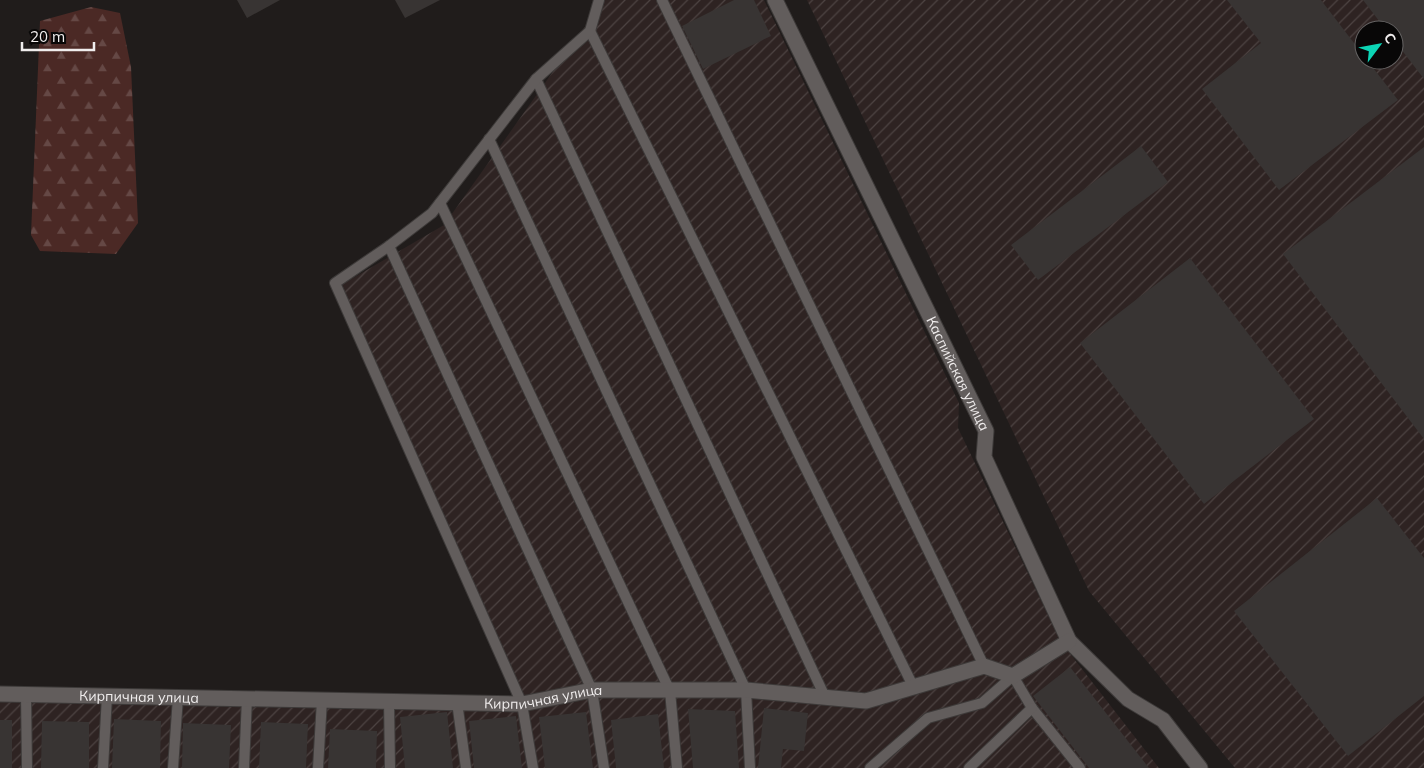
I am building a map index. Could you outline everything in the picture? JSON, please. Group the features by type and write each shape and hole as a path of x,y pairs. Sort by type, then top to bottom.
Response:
{"street":[{"name":"Каспийская улица","path":"775,0 986,431 984,457 1069,641 1128,699 1163,720 1200,768"},
{"path":"984,666 1013,676 1069,641"},
{"name":"Кирпичная улица","path":"0,694 522,704 592,690 670,692 746,690 826,699 866,701 984,666"}],"lane":[{"path":"533,768 522,704 335,283 432,214 536,79 590,31 599,0"},
{"path":"662,0 984,666"},
{"path":"590,31 914,688"},
{"path":"536,79 826,699"},
{"path":"489,140 746,690 750,768"},
{"path":"440,203 670,692 677,768"},
{"path":"389,246 592,690 604,768"},
{"path":"870,768 928,718 982,703 1013,676 1032,708 1080,768"},
{"path":"26,694 26,768"},
{"path":"103,768 107,696"},
{"path":"174,768 178,697"},
{"path":"244,768 247,698"},
{"path":"318,768 322,700"},
{"path":"389,701 390,768"},
{"path":"457,702 466,768"},
{"path":"969,768 1032,708"}],"shaded area":[{"path":"604,0 764,0 959,403 958,428 1061,642 1159,768 0,768 0,694 522,704 341,285 444,225"},
{"path":"807,0 1424,0 1424,768 1235,768 1089,591"}],"green space":[{"path":"91,7 120,13 131,67 138,223 116,254 40,251 31,235 40,21"}],"building":[{"path":"237,0 280,0 247,18"},
{"path":"395,0 440,0 405,18"},
{"path":"734,0 754,0 771,36 703,69 682,26"},
{"path":"1227,0 1321,0 1354,43 1354,70 1375,70 1398,100 1279,190 1202,89 1261,43"},
{"path":"1363,0 1424,0 1424,79 1404,53 1404,20 1378,20"},
{"path":"1141,146 1168,182 1038,280 1011,245"},
{"path":"1424,147 1424,439 1283,254"},
{"path":"1190,258 1314,419 1204,504 1080,343"},
{"path":"1377,498 1424,558 1424,696 1348,756 1234,611"},
{"path":"1070,667 1149,768 1089,768 1033,696"},
{"path":"764,708 808,713 804,751 783,749 781,768 758,768"},
{"path":"688,709 735,711 739,768 693,768"},
{"path":"447,712 453,768 405,768 400,717"},
{"path":"586,712 593,768 545,768 539,717"},
{"path":"658,714 664,768 616,768 611,720"},
{"path":"516,716 522,768 474,768 469,721"},
{"path":"114,719 161,721 160,768 112,768"},
{"path":"0,720 12,720 12,768 0,768"},
{"path":"42,721 89,722 89,768 41,768"},
{"path":"261,722 308,724 306,768 259,768"},
{"path":"183,723 231,725 229,768 182,768"},
{"path":"330,729 377,731 376,768 328,768"}]}
